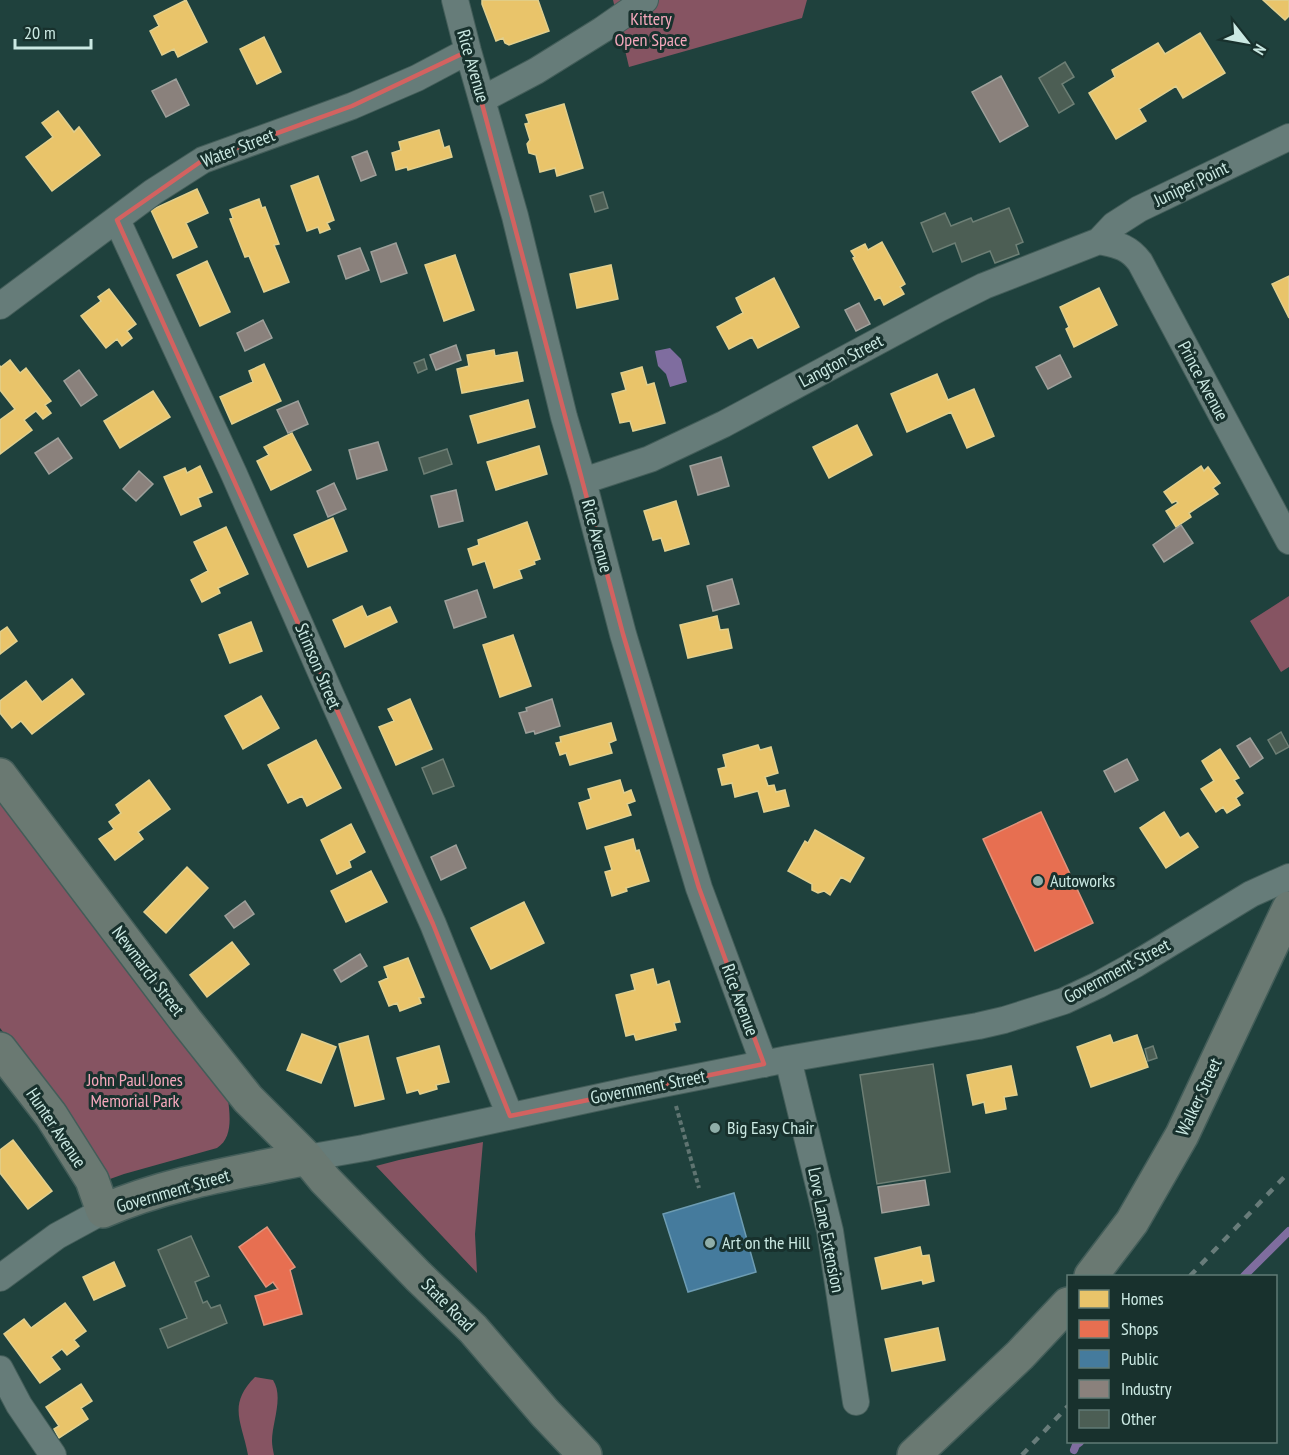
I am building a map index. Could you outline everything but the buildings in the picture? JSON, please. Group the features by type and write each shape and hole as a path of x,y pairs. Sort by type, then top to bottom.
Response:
{"main road":[{"name":"Newmarch Street","path":"0,775 209,1052 248,1099 307,1158"},
{"name":"Walker Street","path":"1092,1275 1132,1222 1182,1135 1289,908"},
{"name":"Hunter Avenue","path":"0,1049 51,1115 92,1180 103,1211"},
{"name":"Government Street","path":"103,1211 127,1201 184,1185 307,1158"},
{"name":"State Road","path":"307,1158 325,1180 418,1276 473,1329 544,1413 585,1455"},
{"path":"914,1455 1020,1355 1067,1305"}],"street":[{"name":"Rice Avenue","path":"455,0 515,216 564,417 583,481 622,634 699,888 776,1061"},
{"path":"483,99 536,71 645,0"},
{"name":"Water Street","path":"0,306 160,187 203,160 352,106 417,78 468,51"},
{"name":"Juniper Point","path":"1099,241 1114,225 1139,209 1289,137"},
{"name":"Stimson Street","path":"117,219 231,465 433,924 510,1116"},
{"name":"Langton Street","path":"583,481 633,465 680,446 984,286 1099,241"},
{"name":"Prince Avenue","path":"1099,241 1120,246 1132,252 1140,262 1289,542"},
{"name":"Government Street","path":"307,1158 776,1061 1004,1020 1064,1001 1098,985 1251,894 1289,877"},
{"name":"Love Lane Extension","path":"776,1061 830,1231 856,1402"},
{"name":"Government Street","path":"0,1278 57,1236 103,1211"},
{"path":"0,1369 19,1405 53,1455"}],"path":[{"path":"675,1102 699,1188"}],"highlighted area":[{"path":"468,51 623,634 699,888 764,1064 510,1116 433,924 117,220 203,160 352,106"}],"green space":[{"name":"Kittery Open Space","path":"613,0 807,0 802,18 629,67"},
{"path":"1289,596 1289,667 1281,672 1250,621"},
{"name":"John Paul Jones Memorial Park","path":"0,791 228,1099 230,1119 228,1133 226,1139 217,1148 110,1179 0,1028"},
{"path":"483,1142 475,1234 477,1273 376,1166"},
{"path":"255,1377 273,1380 276,1387 278,1402 272,1434 274,1455 248,1455 240,1423 241,1396"}],"shaded area":[{"path":"670,348 681,359 687,382 670,387 666,374 658,366 655,351"}],"waterway":[{"path":"1245,1275 1289,1231"},
{"path":"1074,1450 1079,1443"}],"railway":[{"path":"1191,1275 1289,1172"},
{"path":"1022,1455 1067,1407"}],"place":[{"name":"Autoworks","path":"1038,881"},
{"name":"Big Easy Chair","path":"715,1128"},
{"name":"Art on the Hill","path":"710,1243"}]}
